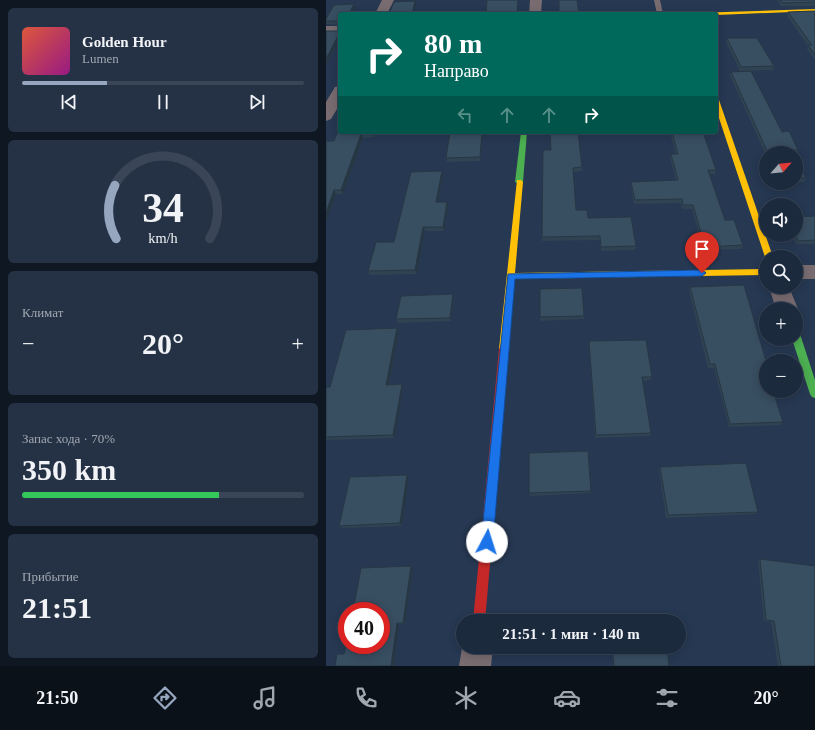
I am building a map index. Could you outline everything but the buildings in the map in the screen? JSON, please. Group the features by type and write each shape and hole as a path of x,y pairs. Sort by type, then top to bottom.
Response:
{"street":[{"path":"382,12 388,0"},
{"path":"535,12 536,0"},
{"path":"718,13 815,10"},
{"path":"326,30 338,30"},
{"path":"326,116 338,94"},
{"path":"718,106 767,250"},
{"path":"481,614 524,134"},
{"path":"511,276 759,272"},
{"path":"803,272 815,272"},
{"path":"799,346 815,394"},
{"path":"475,666 476,654"}],"lane":[{"path":"657,0 660,12"}],"traffic: fast":[{"path":"519,182 524,134"},
{"path":"799,346 815,394"}],"traffic: slow":[{"path":"718,13 815,10"},
{"path":"718,106 767,250"},
{"path":"504,349 519,182"},
{"path":"511,276 759,272"}],"traffic: jam":[{"path":"480,614 504,349"}],"route":[{"path":"487,542 511,276 702,273"}]}
